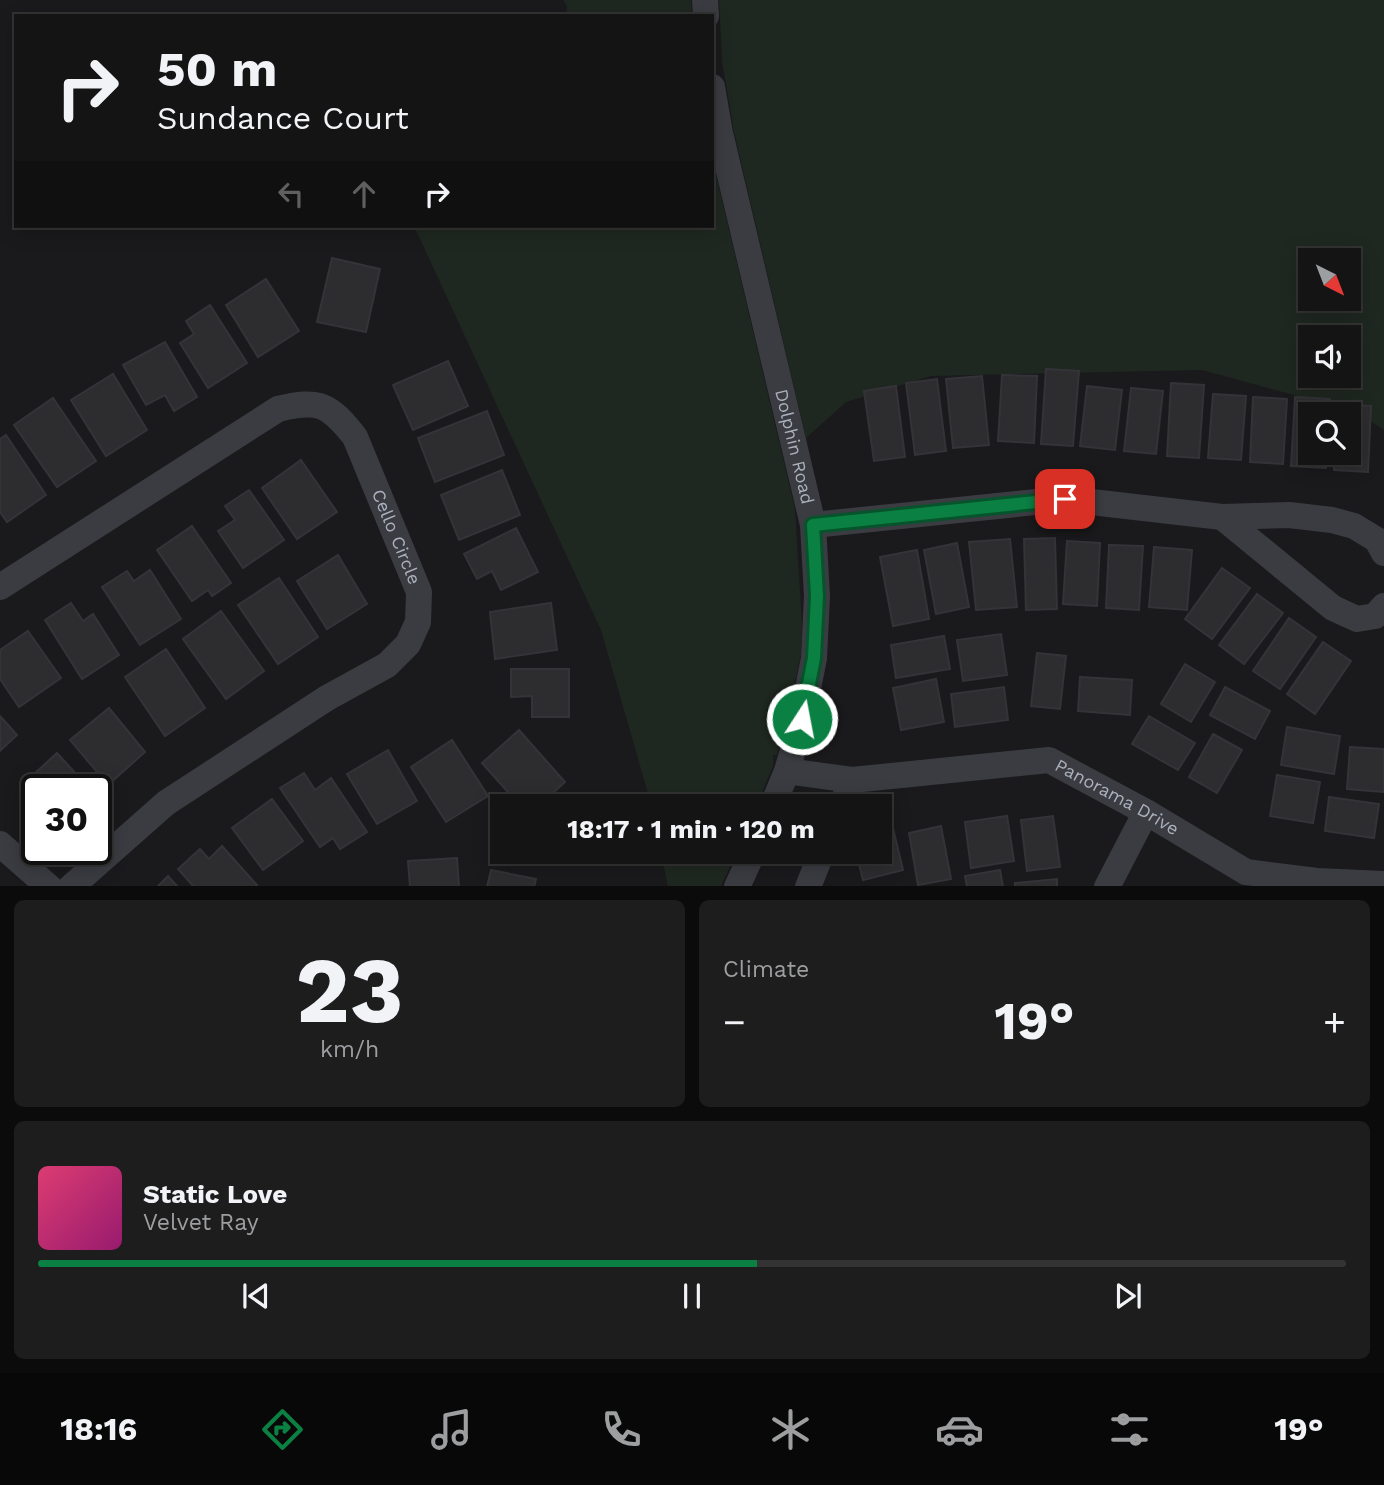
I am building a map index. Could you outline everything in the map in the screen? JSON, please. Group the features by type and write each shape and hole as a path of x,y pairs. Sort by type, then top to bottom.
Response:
{"street":[{"name":"Dolphin Road","path":"714,98 723,147 813,525 817,596 814,658 802,719 777,794"},
{"name":"Cello Circle","path":"0,587 278,409 303,403 320,406 337,415 355,436 419,592 418,622 408,644 387,665 327,698 166,803 72,886"},
{"path":"813,525 1065,499 1223,517 1289,515 1332,520 1354,526 1377,540 1384,553"},
{"path":"1223,517 1333,608 1357,619 1375,616 1384,606"},
{"name":"Panorama Drive","path":"787,771 852,780 1049,760 1146,812 1246,872 1354,885 1384,884"},
{"path":"846,794 852,780"},
{"path":"1108,886 1146,812"},
{"path":"0,844 48,886"},
{"path":"737,886 748,864"},
{"path":"808,886 817,864"}],"shaded area":[{"path":"563,0 691,0 692,14 566,14 567,6"},
{"path":"719,0 1384,0 1384,430 1361,415 1361,402 1320,402 1202,370 931,376 846,402 806,438 734,132 722,61"},
{"path":"714,166 795,509 802,624 801,654 777,755 773,755 773,766 761,794 648,794 601,630 415,228 714,228"},
{"path":"663,864 731,864 721,886 668,886"}],"building":[{"path":"332,258 380,269 366,332 317,322"},
{"path":"266,279 299,331 258,357 226,305"},
{"path":"210,305 247,363 208,388 180,343 194,334 186,321"},
{"path":"165,342 197,397 174,411 165,395 146,405 123,365"},
{"path":"448,361 468,406 413,430 393,385"},
{"path":"1046,369 1079,371 1073,446 1041,444"},
{"path":"113,374 147,430 106,456 71,400"},
{"path":"1002,375 1037,376 1034,443 998,441"},
{"path":"982,376 989,445 953,448 946,379"},
{"path":"937,379 946,451 915,455 906,383"},
{"path":"1171,383 1204,385 1199,458 1167,456"},
{"path":"896,386 905,457 874,461 864,391"},
{"path":"1087,386 1122,390 1115,450 1080,446"},
{"path":"1131,388 1163,391 1156,454 1124,451"},
{"path":"1213,394 1246,396 1241,460 1208,458"},
{"path":"1253,397 1287,399 1283,464 1250,462"},
{"path":"1295,397 1330,399 1330,402 1298,402 1298,465 1326,465 1326,468 1291,466"},
{"path":"53,398 96,461 57,487 14,425"},
{"path":"1361,406 1371,406 1368,472 1334,470 1334,465 1361,465"},
{"path":"487,411 504,455 435,482 418,438"},
{"path":"6,435 46,495 7,522 0,512 0,439"},
{"path":"301,460 337,512 297,539 262,488"},
{"path":"502,470 520,515 459,540 441,495"},
{"path":"249,490 284,540 243,568 218,531 235,520 225,506"},
{"path":"192,526 231,583 212,596 208,590 192,601 157,550"},
{"path":"516,528 538,572 501,590 492,571 477,579 464,554"},
{"path":"1055,538 1057,609 1026,610 1024,539"},
{"path":"1010,539 1017,607 976,610 969,542"},
{"path":"1067,541 1100,543 1097,606 1063,604"},
{"path":"957,543 969,607 936,614 924,550"},
{"path":"1109,545 1143,546 1139,610 1106,608"},
{"path":"1154,547 1192,550 1187,610 1149,607"},
{"path":"917,550 929,619 893,626 880,557"},
{"path":"338,555 367,604 327,629 297,581"},
{"path":"1222,568 1250,588 1212,639 1185,619"},
{"path":"150,570 181,619 140,645 102,587 127,571 134,581"},
{"path":"279,578 318,637 278,664 238,605"},
{"path":"1257,594 1283,613 1244,664 1219,645"},
{"path":"71,603 83,621 93,614 119,655 82,679 45,620"},
{"path":"551,603 557,650 495,659 490,612"},
{"path":"221,611 264,671 226,699 183,639"},
{"path":"1289,618 1316,637 1280,689 1253,671"},
{"path":"28,631 61,678 19,707 0,679 0,650"},
{"path":"1001,634 1007,675 963,681 957,640"},
{"path":"944,636 950,669 896,678 891,645"},
{"path":"1323,642 1351,661 1315,714 1287,694"},
{"path":"166,649 205,708 165,736 125,677"},
{"path":"1037,653 1066,656 1060,709 1031,706"},
{"path":"1185,664 1215,682 1191,722 1161,704"},
{"path":"511,669 569,669 569,717 532,717 532,696 511,697"},
{"path":"1080,677 1132,680 1130,715 1078,711"},
{"path":"936,679 944,722 901,730 893,688"},
{"path":"1004,687 1008,720 955,727 951,694"},
{"path":"1225,687 1270,711 1255,739 1210,715"},
{"path":"109,708 145,752 112,781 112,774 99,774 70,740"},
{"path":"0,716 17,735 0,751"},
{"path":"1149,716 1195,743 1178,770 1132,744"},
{"path":"1287,727 1340,736 1334,774 1281,765"},
{"path":"519,730 565,782 552,794 509,794 482,763"},
{"path":"1213,734 1242,750 1217,793 1189,777"},
{"path":"452,740 488,796 446,822 411,767"},
{"path":"1350,747 1384,749 1384,792 1347,789"},
{"path":"388,750 417,801 377,824 347,774"},
{"path":"57,753 76,774 34,774"},
{"path":"304,773 315,790 331,778 367,832 340,849 333,838 320,847 280,788"},
{"path":"1277,775 1320,782 1313,823 1270,816"},
{"path":"1329,797 1379,804 1374,838 1325,831"},
{"path":"272,799 303,841 263,870 232,828"},
{"path":"1007,816 1014,861 971,868 965,822"},
{"path":"1053,816 1060,867 1027,871 1021,820"},
{"path":"941,826 951,879 918,885 909,833"},
{"path":"892,828 903,870 863,880 859,864 892,864"},
{"path":"222,846 257,885 193,886 178,869 200,849 209,859"},
{"path":"457,858 459,886 410,886 408,861"},
{"path":"491,870 536,879 534,886 487,886"},
{"path":"1000,870 1003,886 967,886 965,876"},
{"path":"168,876 177,886 158,886"},
{"path":"1057,879 1057,886 1015,886 1015,883"}],"route":[{"path":"802,719 814,658 817,596 813,525 1065,499"}]}
